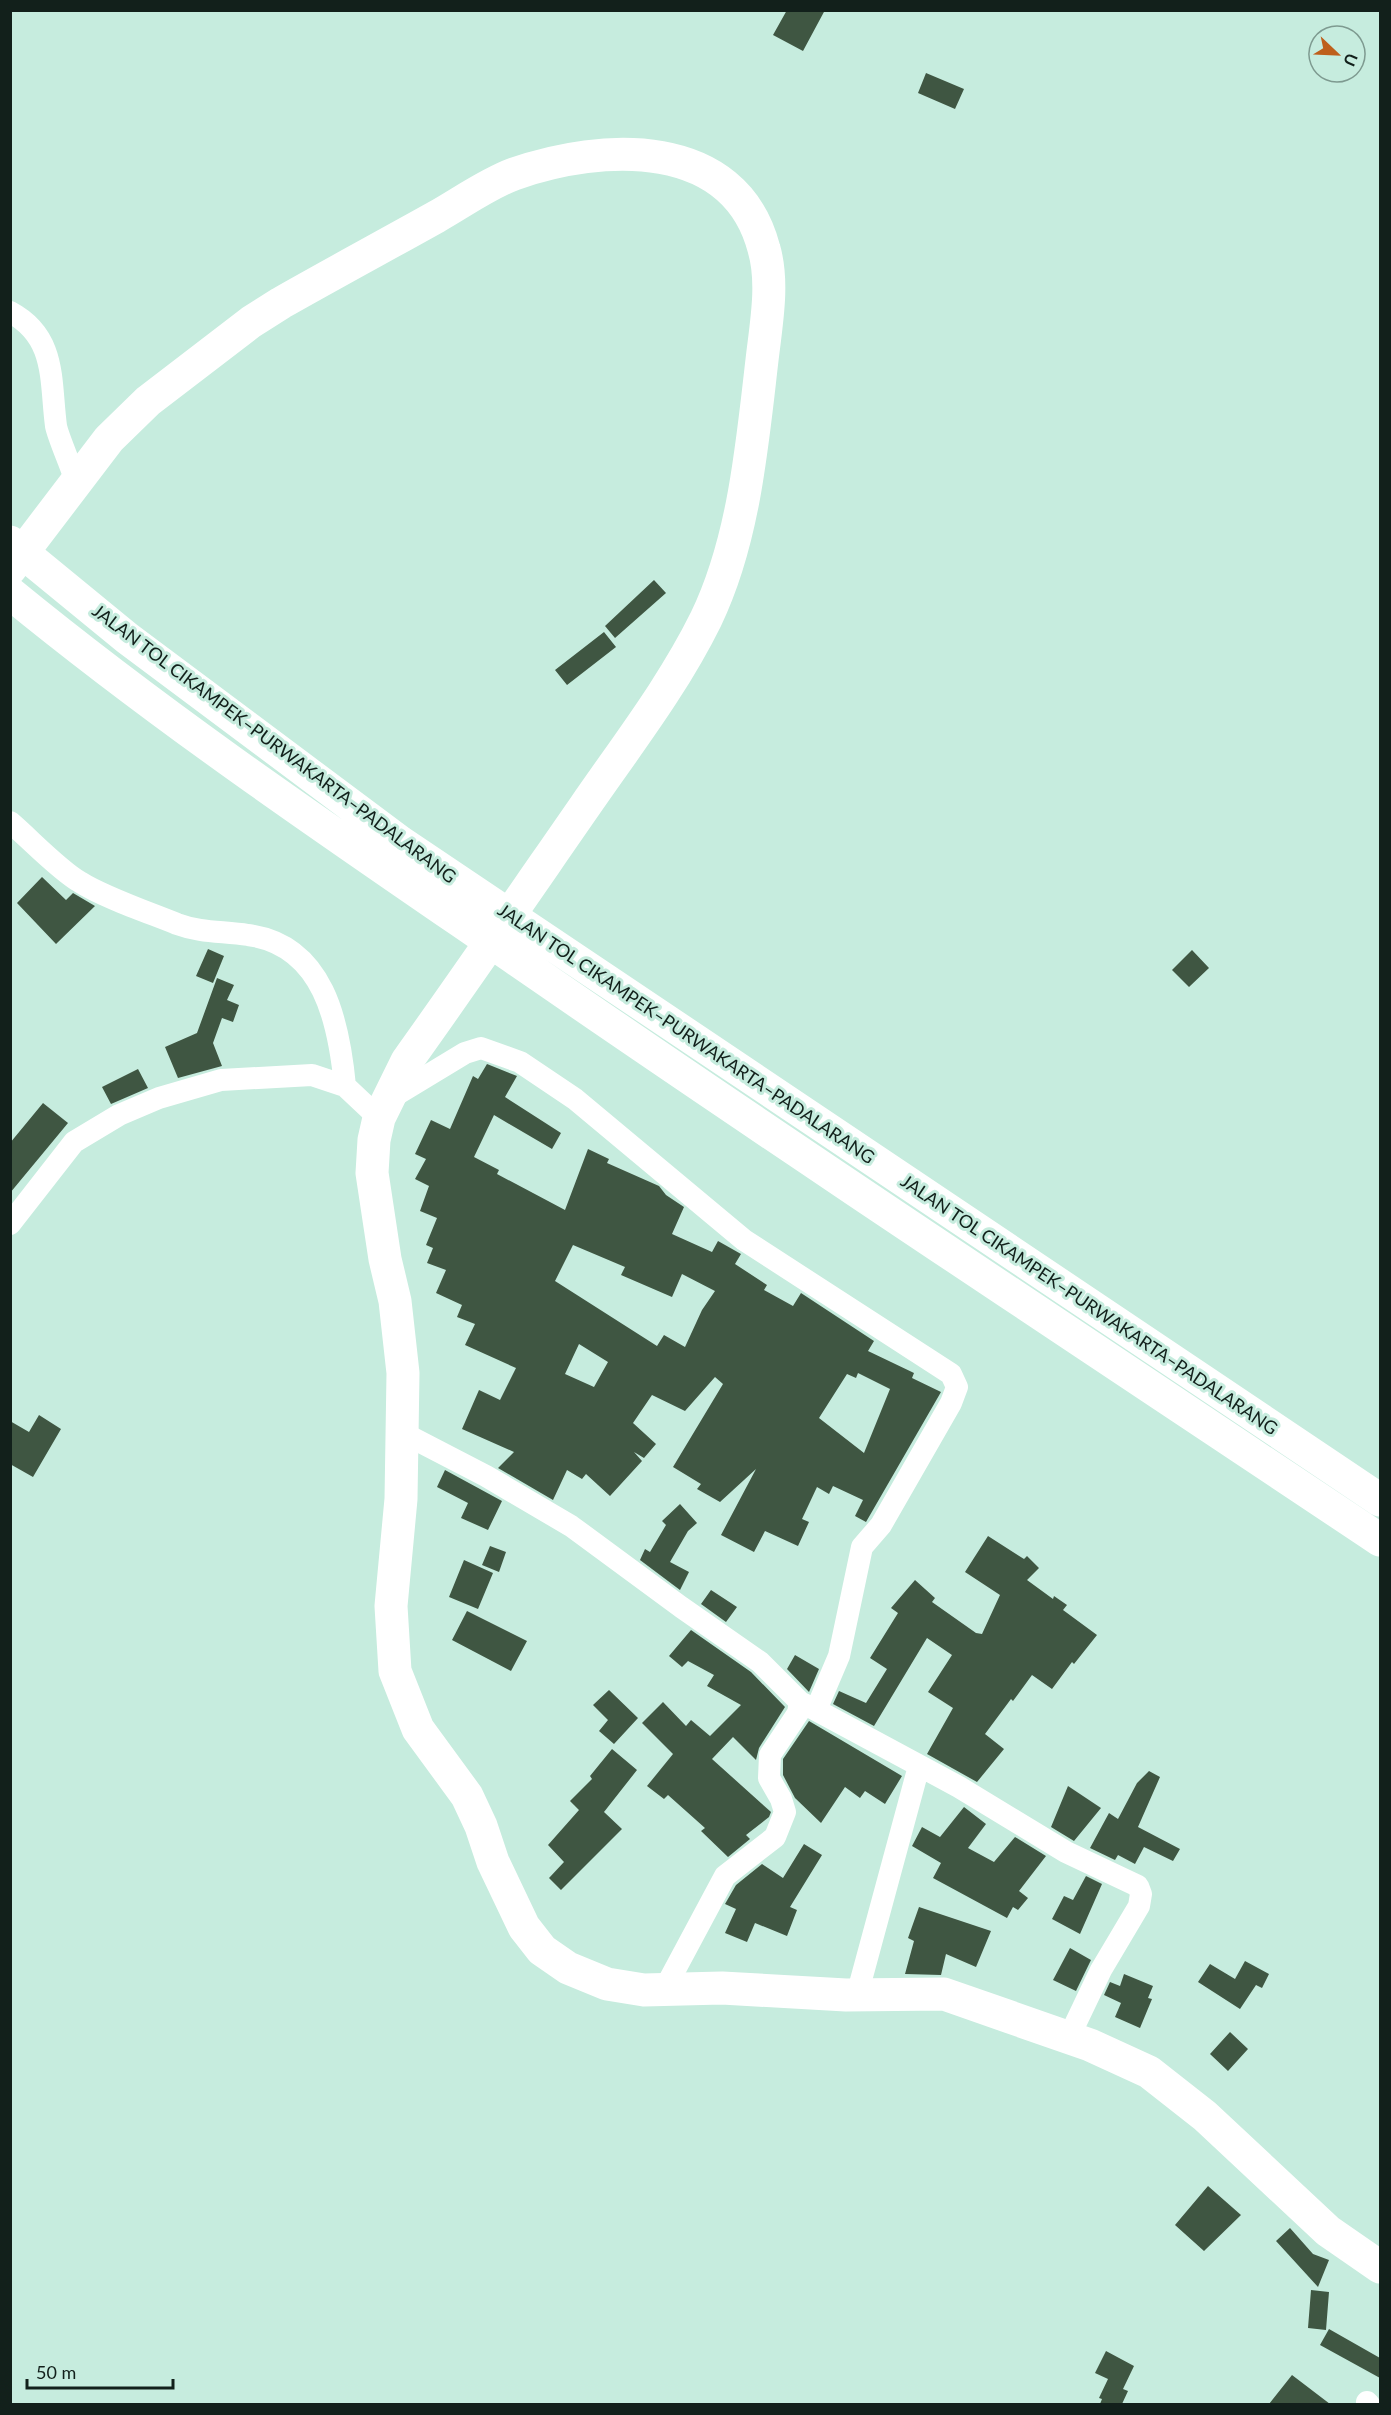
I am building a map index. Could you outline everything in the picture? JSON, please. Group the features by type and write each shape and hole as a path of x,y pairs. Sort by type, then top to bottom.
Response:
{"highway":[{"path":"10,568 109,439 148,400 251,322 510,176 555,161 616,154 649,154 684,163 716,178 734,192 752,217 765,250 768,281 758,389 739,515 725,569 707,617 649,713 407,1062 383,1109 374,1140 372,1173 385,1259 395,1301 403,1373 401,1499 391,1606 395,1671 418,1729 467,1796 508,1897 524,1927 542,1950 568,1968 607,1984 664,1990 722,1988 857,1995 944,1994 1069,2037 1149,2072 1204,2116 1328,2231 1380,2267"},
{"name":"JALAN TOL CIKAMPEK–PURWAKARTA–PADALARANG","path":"10,542 127,638 400,842 1380,1500"},
{"name":"JALAN TOL CIKAMPEK–PURWAKARTA–PADALARANG","path":"10,593 101,668 379,865 702,1088 1380,1540"}],"street":[{"path":"10,312 34,330 50,359 56,428 76,482"},
{"path":"10,822 79,882 196,931 248,935 268,939 289,948 321,983 339,1036 345,1086"},
{"path":"10,1224 74,1142 119,1115 159,1098 221,1080 312,1075 345,1086 383,1109 465,1053 481,1048 520,1062 575,1099 744,1240 951,1374 957,1387 951,1403 881,1525 862,1546 839,1656 808,1706 798,1713 770,1755 769,1778 781,1799 784,1812 775,1836 725,1876 664,1990"},
{"path":"403,1433 486,1476 571,1526 760,1662 808,1706 920,1766 1066,1852 1138,1886 1141,1894 1138,1906 1101,1970 1069,2037"},
{"path":"857,1995 920,1766"}],"building":[{"path":"787,10 825,10 803,51 773,35"},
{"path":"926,73 964,89 955,109 918,93"},
{"path":"654,580 666,593 615,638 605,626"},
{"path":"604,632 616,647 567,685 555,670"},
{"path":"42,877 66,900 73,893 95,906 56,944 17,903"},
{"path":"208,949 224,956 213,983 196,976"},
{"path":"1192,950 1209,968 1189,987 1172,970"},
{"path":"217,978 234,985 227,1000 239,1005 233,1022 222,1018 213,1043 222,1066 178,1078 165,1047 197,1033"},
{"path":"487,1064 517,1076 505,1097 561,1133 552,1149 494,1115 474,1157 499,1170 497,1174 565,1210 588,1149 609,1159 607,1163 659,1186 666,1195 684,1207 672,1234 712,1252 718,1241 741,1254 735,1264 767,1285 764,1290 793,1306 801,1293 874,1341 868,1351 914,1373 912,1378 941,1392 866,1522 855,1516 863,1500 833,1486 829,1494 817,1487 802,1519 809,1522 798,1546 765,1531 754,1552 721,1535 756,1469 720,1502 697,1489 701,1484 673,1467 723,1384 715,1377 685,1411 652,1395 633,1423 656,1444 644,1458 634,1452 642,1461 610,1496 586,1474 582,1479 567,1470 553,1500 498,1468 514,1452 462,1429 479,1390 500,1400 516,1368 465,1345 475,1324 457,1317 462,1305 436,1293 446,1270 427,1263 433,1248 426,1245 437,1218 420,1211 429,1186 415,1179 426,1159 415,1154 431,1120 450,1129 473,1076 478,1079","holes":["573,1245 625,1267 621,1275 672,1297 682,1274 715,1291 702,1310 685,1347 664,1335 657,1346 555,1281","579,1344 608,1362 594,1387 565,1374","858,1373 890,1389 864,1453 819,1418 847,1374 856,1378"]},
{"path":"138,1069 148,1088 111,1104 102,1087"},
{"path":"43,1103 68,1123 10,1193 10,1143"},
{"path":"39,1415 61,1429 33,1477 10,1464 10,1421 29,1432"},
{"path":"445,1470 502,1501 488,1530 461,1518 468,1503 437,1487"},
{"path":"680,1504 697,1523 688,1531 670,1562 689,1572 680,1590 640,1560 645,1549 650,1552 666,1525 662,1521"},
{"path":"988,1536 1024,1559 1027,1556 1039,1568 1027,1580 1053,1599 1054,1596 1067,1605 1063,1610 1097,1635 1074,1664 1072,1662 1052,1689 1032,1675 1013,1701 1011,1699 985,1734 1004,1749 977,1782 927,1754 953,1708 928,1692 952,1655 927,1638 874,1726 833,1704 839,1691 866,1703 887,1669 870,1658 898,1613 891,1608 915,1580 935,1598 932,1602 976,1633 982,1634 1000,1595 965,1572"},
{"path":"490,1546 506,1552 499,1572 482,1565"},
{"path":"464,1560 493,1573 478,1609 449,1597"},
{"path":"711,1590 737,1607 726,1622 701,1604"},
{"path":"467,1611 527,1641 511,1671 452,1640"},
{"path":"691,1630 751,1672 785,1707 759,1748 756,1760 733,1737 712,1759 771,1812 769,1817 746,1835 750,1839 728,1857 701,1831 705,1828 668,1795 664,1799 647,1786 673,1754 642,1723 663,1702 686,1726 691,1720 710,1736 741,1705 707,1686 714,1675 688,1661 682,1667 669,1656"},
{"path":"795,1655 819,1669 809,1692 787,1669"},
{"path":"609,1690 638,1718 614,1744 599,1731 608,1720 593,1705"},
{"path":"809,1721 902,1776 885,1804 865,1791 860,1798 845,1787 821,1823 795,1798 783,1775 783,1759"},
{"path":"612,1749 637,1770 604,1812 622,1829 561,1890 549,1878 564,1862 548,1845 579,1810 570,1801 592,1779 590,1776"},
{"path":"1149,1771 1160,1777 1138,1827 1180,1849 1173,1861 1144,1847 1135,1864 1118,1855 1115,1860 1090,1848 1109,1813 1118,1819 1137,1783"},
{"path":"1068,1786 1101,1808 1074,1841 1051,1827"},
{"path":"964,1807 986,1824 968,1848 994,1862 1015,1837 1046,1856 1019,1891 1028,1898 1018,1910 1013,1907 1007,1918 933,1878 941,1863 912,1846 922,1827 940,1837"},
{"path":"804,1844 822,1855 790,1907 797,1910 787,1936 755,1923 747,1942 725,1933 736,1909 725,1904 736,1885 762,1864 783,1878"},
{"path":"1086,1876 1102,1884 1080,1934 1052,1919 1064,1896 1073,1900"},
{"path":"919,1907 991,1931 976,1967 946,1954 941,1975 905,1974 914,1941 908,1938"},
{"path":"1070,1948 1091,1960 1076,1991 1053,1980"},
{"path":"1245,1961 1269,1974 1262,1988 1256,1985 1240,2009 1198,1982 1210,1964 1235,1979"},
{"path":"1124,1974 1153,1986 1148,1998 1152,1999 1140,2028 1115,2017 1121,2003 1104,1995 1110,1982 1120,1986"},
{"path":"1230,2032 1248,2049 1228,2071 1210,2054"},
{"path":"1208,2186 1241,2215 1204,2251 1175,2225"},
{"path":"1290,2228 1313,2254 1329,2260 1318,2287 1276,2241"},
{"path":"1311,2290 1329,2292 1326,2330 1308,2328"},
{"path":"1329,2329 1380,2358 1380,2378 1320,2345"},
{"path":"1106,2351 1134,2366 1123,2389 1128,2391 1122,2404 1100,2404 1102,2399 1099,2398 1108,2379 1095,2373"},
{"path":"1292,2375 1330,2404 1269,2404"}]}
